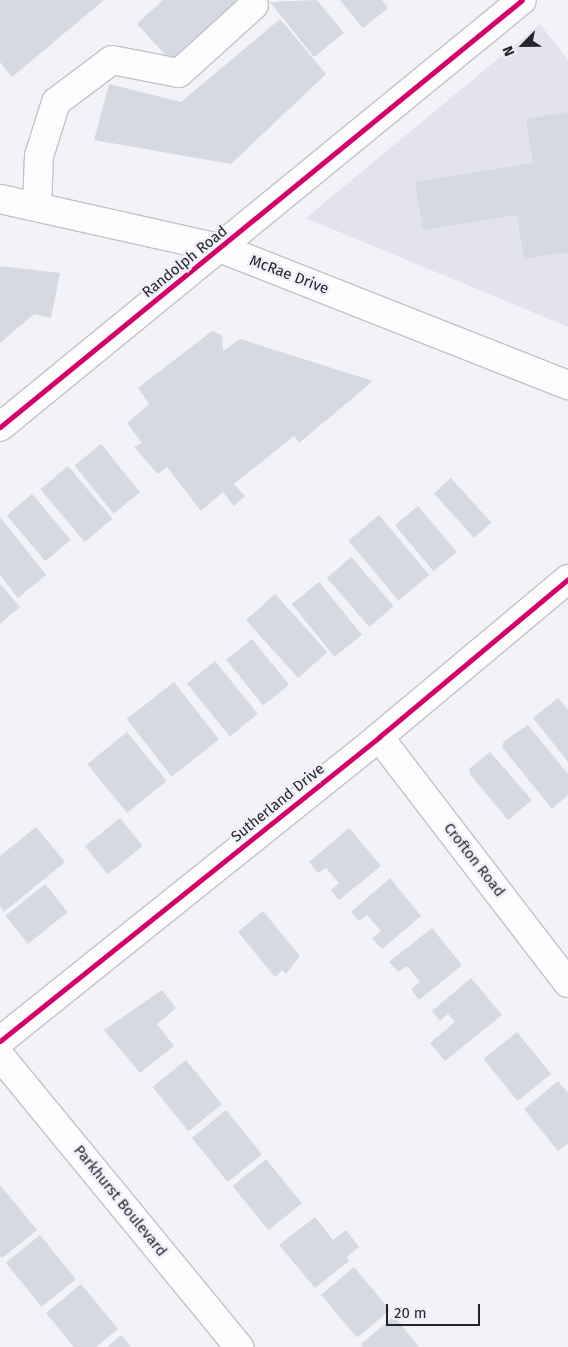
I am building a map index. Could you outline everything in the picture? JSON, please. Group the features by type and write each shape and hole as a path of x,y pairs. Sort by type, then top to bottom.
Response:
{"street":[{"name":"Randolph Road","path":"0,427 522,0"},
{"path":"37,206 39,156 56,102 112,60 179,72 254,5"},
{"name":"McRae Drive","path":"0,198 220,248 568,385"},
{"name":"Sutherland Drive","path":"0,1041 380,737 568,579"},
{"name":"Crofton Road","path":"380,737 568,983"},
{"name":"Parkhurst Boulevard","path":"0,1056 239,1347"}],"shaded area":[{"path":"540,24 568,60 568,327 306,218"}],"building":[{"path":"0,0 104,0 12,77 0,62"},
{"path":"163,0 238,0 172,62 137,24"},
{"path":"317,0 344,33 314,57 270,2"},
{"path":"340,0 382,0 388,8 363,28"},
{"path":"280,19 326,74 231,164 94,140 109,84 181,102"},
{"path":"568,112 568,252 524,259 517,215 423,230 415,182 533,163 526,119"},
{"path":"0,266 60,273 51,318 34,314 0,343"},
{"path":"212,331 222,335 223,351 240,339 373,381 299,443 294,436 234,484 245,496 234,506 223,492 201,511 167,467 158,474 134,447 142,443 127,423 149,404 138,388"},
{"path":"101,444 140,492 114,514 75,465"},
{"path":"68,466 112,519 85,542 40,489"},
{"path":"451,478 491,523 474,538 434,493"},
{"path":"32,494 71,540 45,561 7,515"},
{"path":"418,506 457,552 434,571 395,525"},
{"path":"379,515 429,575 398,600 348,541"},
{"path":"0,517 46,575 18,598 0,575"},
{"path":"351,557 394,606 369,627 327,578"},
{"path":"319,582 362,635 335,657 292,604"},
{"path":"0,584 20,607 0,624"},
{"path":"275,594 327,652 298,678 246,620"},
{"path":"252,639 289,685 263,706 226,660"},
{"path":"215,661 258,714 230,737 187,684"},
{"path":"174,682 219,740 172,776 127,719"},
{"path":"558,698 568,710 568,762 533,718"},
{"path":"528,725 568,774 568,795 552,809 502,747 504,741"},
{"path":"127,732 167,781 127,813 87,764"},
{"path":"490,752 532,800 508,820 470,774 469,769"},
{"path":"120,818 143,846 108,874 85,846"},
{"path":"36,827 65,862 4,912 0,906 0,856"},
{"path":"349,828 381,866 339,900 331,890 339,883 326,868 318,873 309,862"},
{"path":"390,878 421,916 382,949 372,938 381,931 367,915 359,921 351,912"},
{"path":"45,884 68,912 28,944 5,916"},
{"path":"263,911 300,956 286,974 282,970 275,977 238,932"},
{"path":"432,928 462,965 419,1000 411,989 420,982 407,966 398,972 389,962"},
{"path":"471,978 502,1015 445,1061 430,1043 455,1022 448,1014 440,1021 432,1011"},
{"path":"162,990 176,1008 157,1024 174,1046 140,1073 104,1030"},
{"path":"517,1032 551,1074 518,1101 484,1059"},
{"path":"186,1060 222,1104 188,1131 153,1087"},
{"path":"558,1081 568,1093 568,1143 558,1151 524,1109"},
{"path":"226,1110 262,1154 228,1182 192,1138"},
{"path":"266,1159 302,1203 268,1230 233,1186"},
{"path":"0,1185 37,1230 2,1258 0,1256"},
{"path":"315,1217 333,1240 346,1230 359,1247 347,1257 349,1261 315,1288 279,1245"},
{"path":"40,1235 76,1279 42,1307 6,1263"},
{"path":"354,1267 390,1310 357,1338 321,1295"},
{"path":"81,1284 118,1329 96,1347 74,1347 46,1313"},
{"path":"394,1316 419,1347 363,1347 361,1344"},
{"path":"121,1335 131,1347 107,1347"}],"cycle path":[{"path":"0,427 522,0"},
{"path":"0,1041 379,737 568,579"}]}
